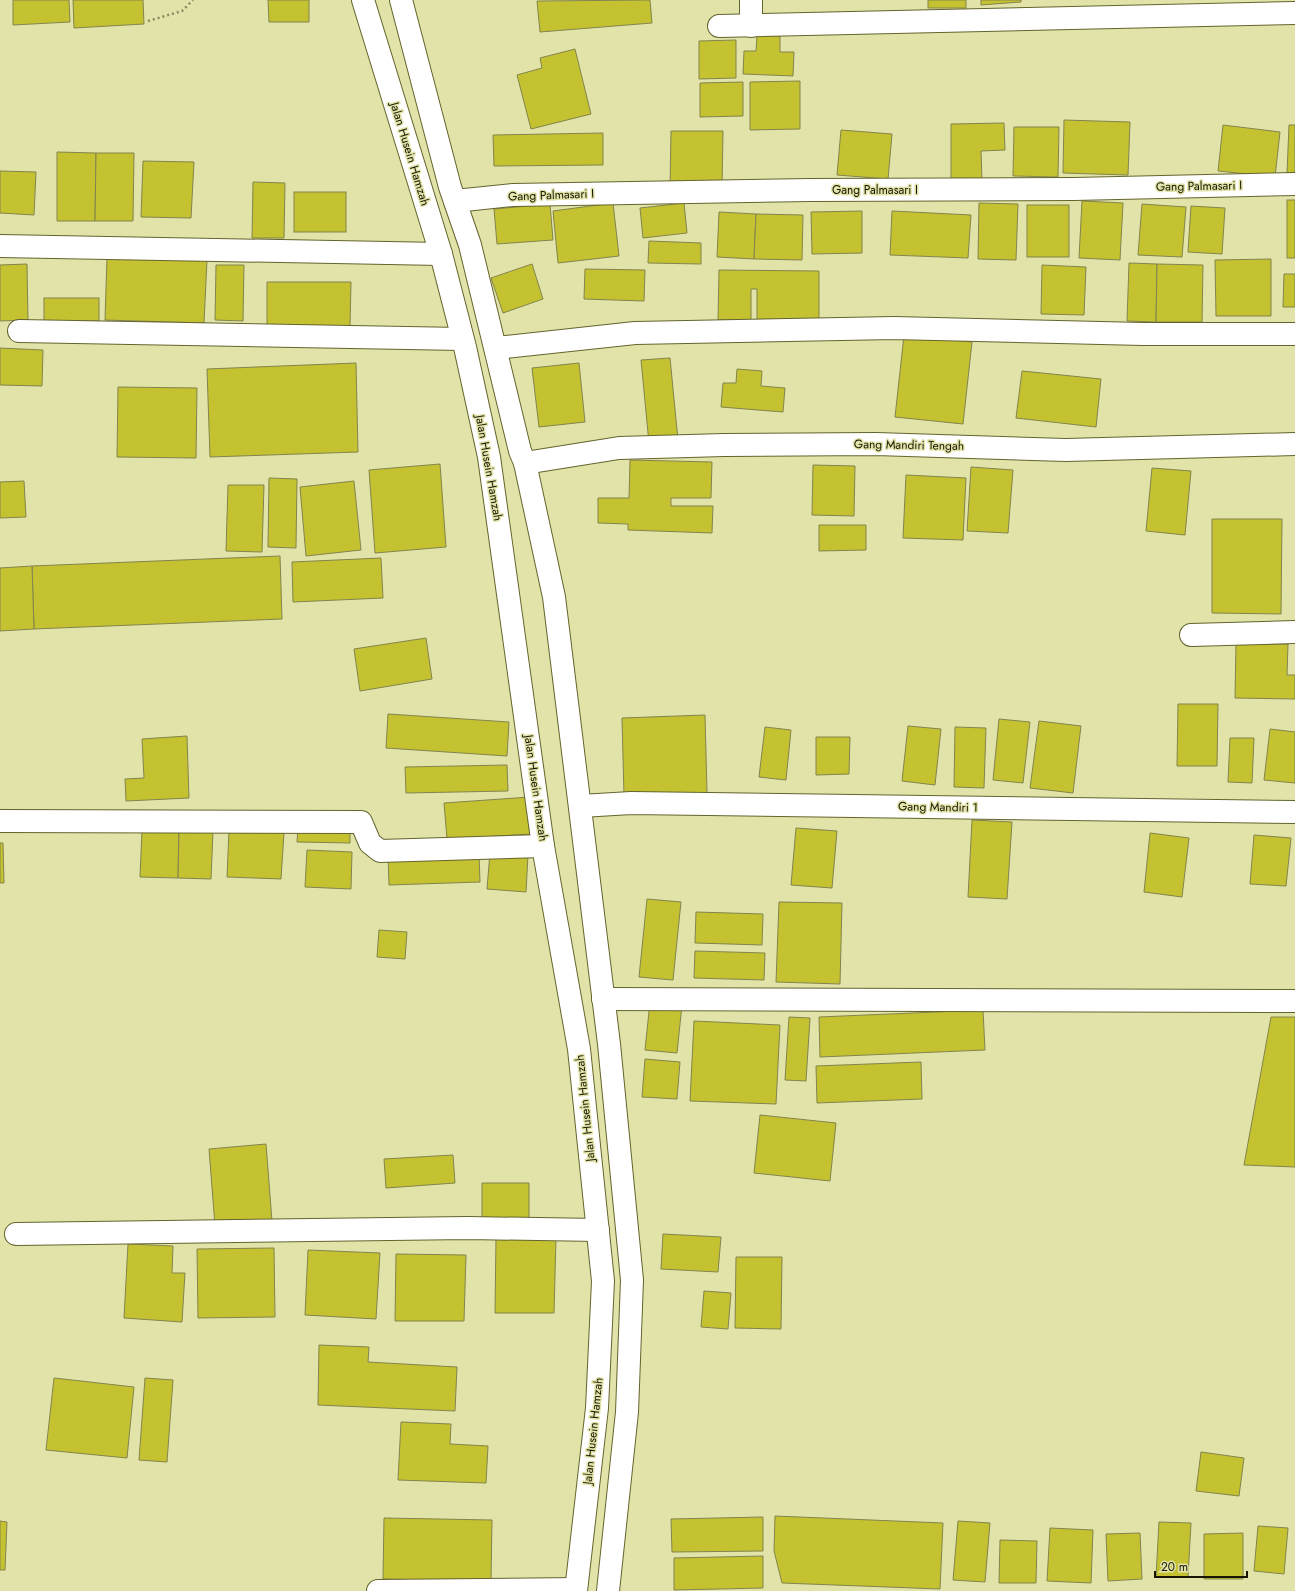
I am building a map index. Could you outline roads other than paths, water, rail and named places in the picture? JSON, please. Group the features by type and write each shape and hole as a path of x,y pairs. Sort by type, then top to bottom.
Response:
{"street":[{"name":"Jalan Husein Hamzah","path":"363,0 441,254 489,457 543,846 562,946 579,1049 603,1281 598,1408 576,1590"},
{"path":"401,0 455,201 470,245 524,463 554,597 581,806 584,854 603,999 632,1280 627,1412 608,1591"},
{"path":"751,0 751,26"},
{"path":"719,26 1295,13"},
{"name":"Gang Palmasari I","path":"455,201 521,195 818,190 1074,189 1295,184"},
{"path":"0,246 441,254"},
{"path":"496,348 635,333 894,328 1143,334 1295,334"},
{"path":"19,331 462,339"},
{"name":"Gang Mandiri Tengah","path":"524,463 619,448 724,445 876,444 1066,450 1295,444"},
{"path":"1191,635 1295,632"},
{"name":"Gang Mandiri 1","path":"581,806 631,803 1295,812"},
{"path":"0,821 361,822 370,843 380,851 543,846"},
{"path":"562,946 596,940"},
{"path":"603,999 1295,1001"},
{"path":"16,1234 468,1228 598,1230"},
{"path":"378,1591 576,1590"}]}
